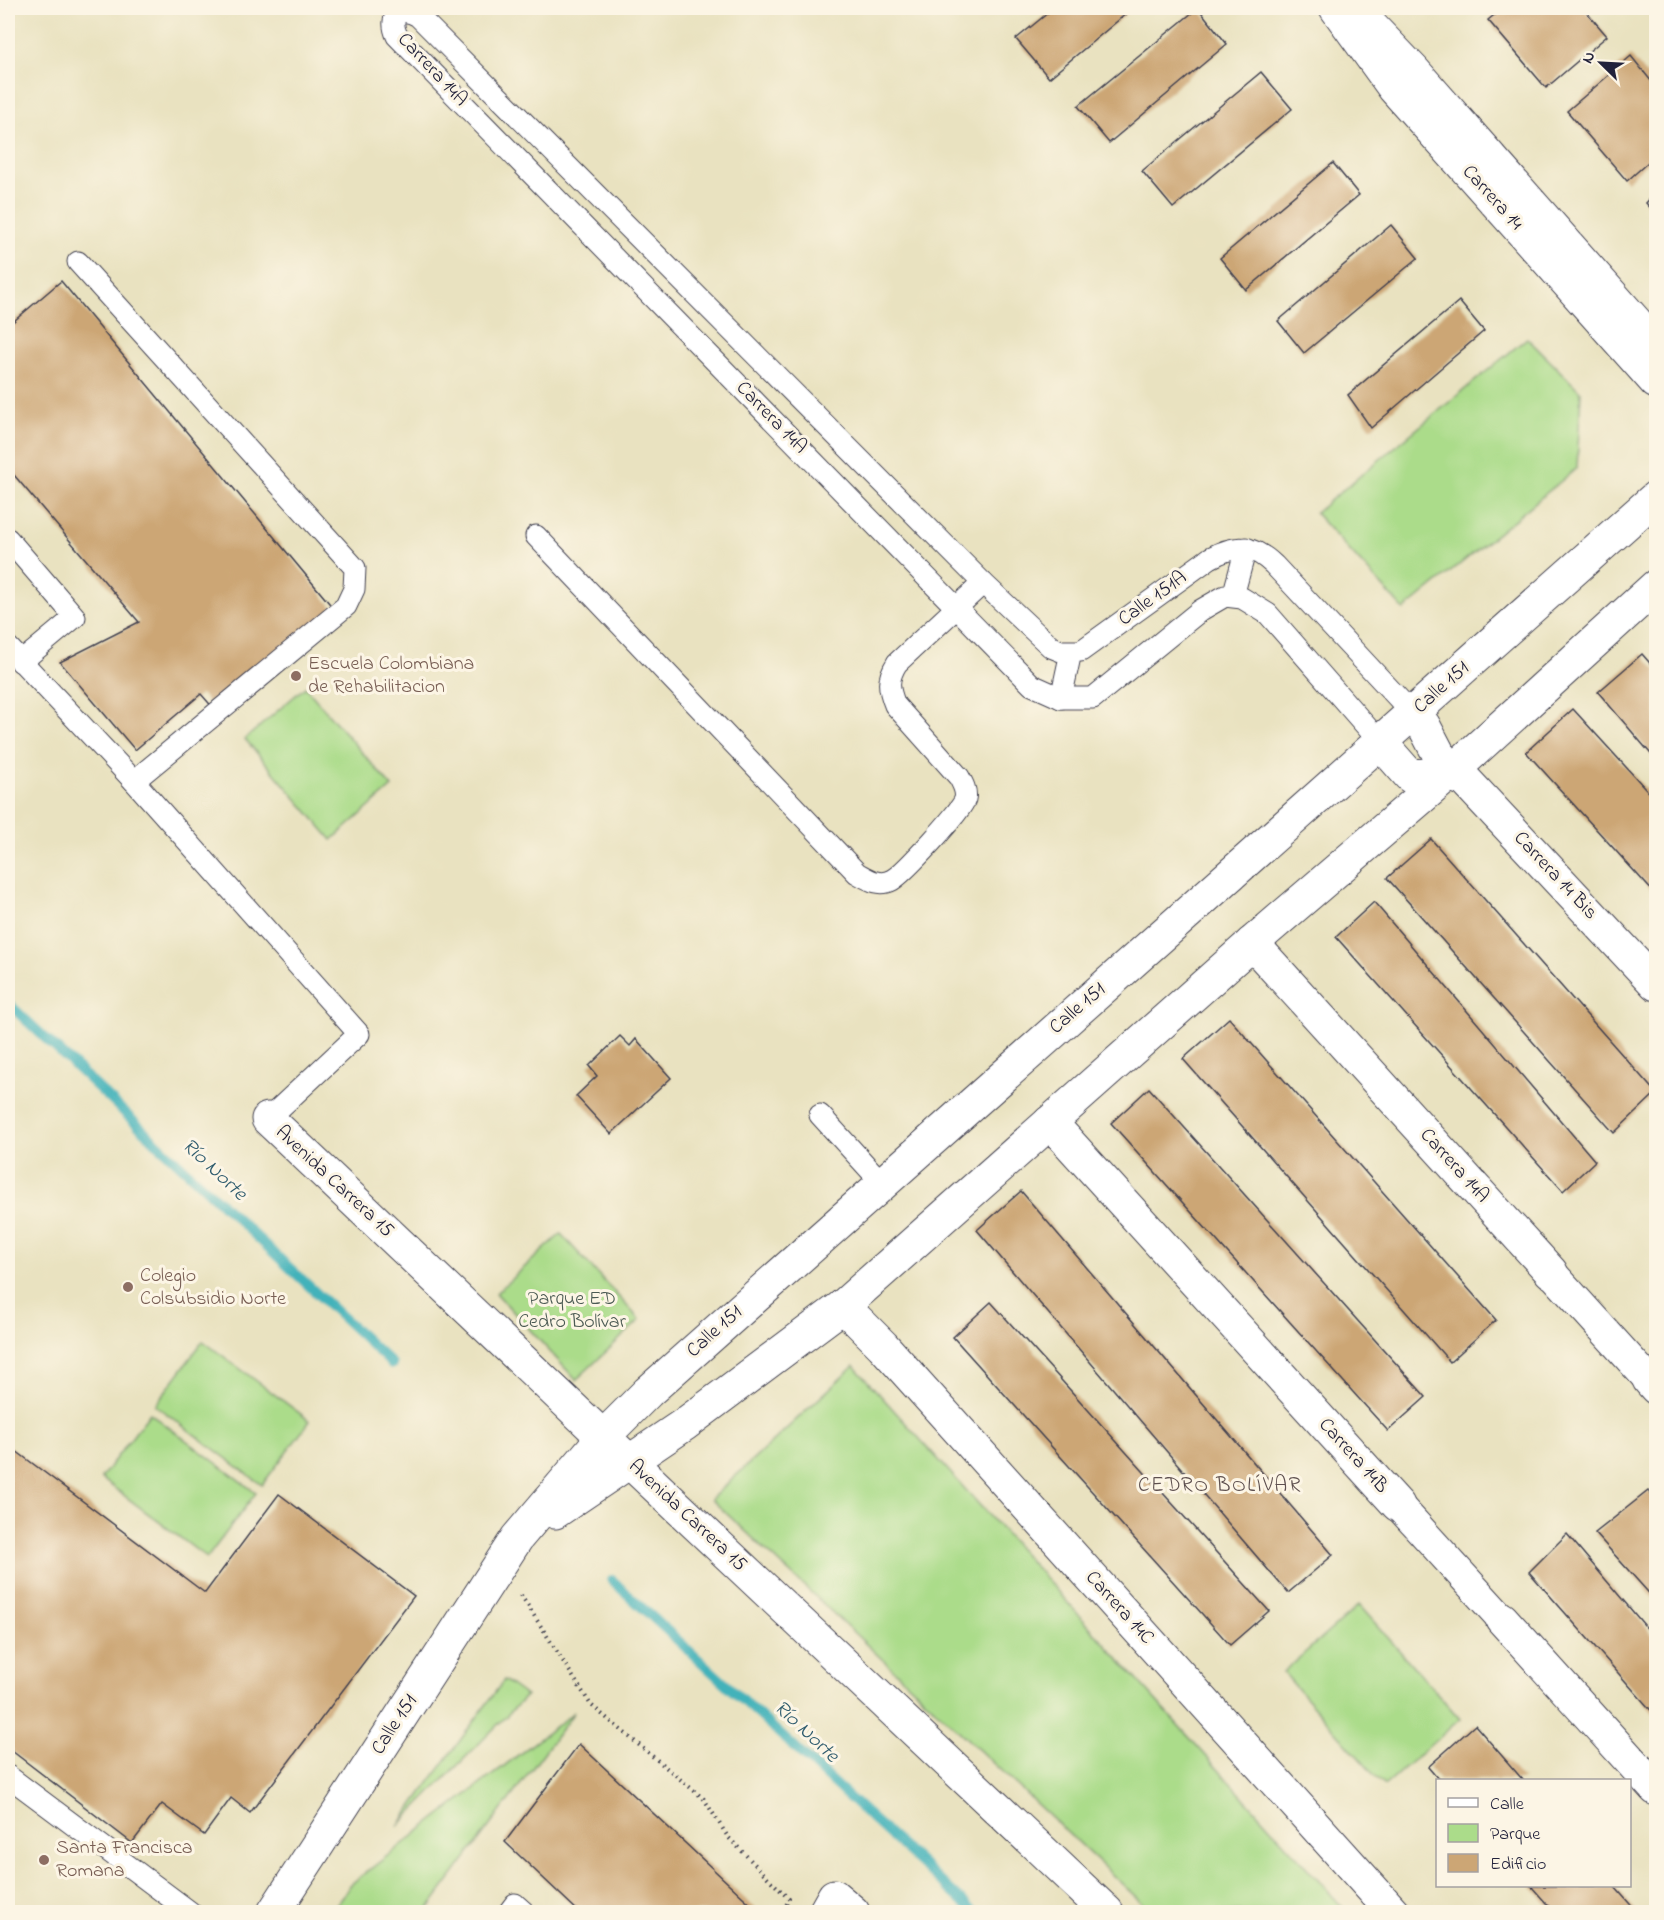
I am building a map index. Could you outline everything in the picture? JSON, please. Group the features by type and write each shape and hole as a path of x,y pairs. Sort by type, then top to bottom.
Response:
{"street":[{"name":"Carrera 14","path":"1336,8 1394,88 1656,382"},
{"name":"Carrera 14","path":"1352,8 1413,70 1656,345"},
{"name":"Calle 151","path":"274,1912 517,1538 603,1437 648,1392 1380,742 1654,509"},
{"name":"Calle 151","path":"517,1538 685,1424 843,1306 1252,943 1449,774 1656,586"},
{"path":"1380,742 1410,776 1449,774 1424,726 1413,714"},
{"name":"Carrera 14 Bis","path":"1449,774 1465,780 1656,984"},
{"name":"Carrera 14A","path":"1252,943 1653,1384"},
{"name":"Avenida Carrera 15","path":"268,1119 1107,1912"},
{"name":"Carrera 14B","path":"1050,1122 1656,1789"},
{"name":"Carrera 14C","path":"843,1306 883,1346 1393,1912"}],"lane":[{"name":"Carrera 14A","path":"1061,699 1032,685 956,608 397,36 393,24 395,18 408,10 418,16 1040,640 1066,651"},
{"path":"494,135 516,114"},
{"path":"78,262 355,568 354,589 346,606 134,781"},
{"path":"749,396 774,373"},
{"path":"536,536 857,873 876,883 892,880 951,820 965,798 965,787 959,777 895,705 889,692 889,676 897,663 983,583"},
{"path":"8,539 75,617 14,655 134,781 360,1034 268,1119"},
{"name":"Calle 151A","path":"1066,651 1081,651 1227,548 1246,548"},
{"path":"1380,742 1268,614 1250,601 1233,596 1246,548 1260,553 1274,565 1413,714"},
{"name":"Calle 151A","path":"1061,699 1093,698 1201,610 1217,599 1233,596"},
{"path":"1061,699 1066,651"},
{"path":"820,1115 882,1183"},
{"path":"8,1776 190,1912"},
{"path":"509,1912 515,1904 524,1912"}],"path":[{"path":"521,1594 591,1705 704,1799 728,1837 789,1899 783,1912"}],"green space":[{"path":"1527,338 1581,392 1577,468 1404,610 1315,513"},
{"path":"305,687 392,787 332,840 245,739"},
{"name":"Parque ED Cedro Bolívar","path":"561,1234 640,1320 576,1380 496,1293"},
{"path":"203,1341 310,1421 262,1485 155,1405"},
{"path":"854,1366 1347,1912 1152,1912 711,1499"},
{"path":"150,1413 256,1493 207,1558 101,1478"},
{"path":"1359,1605 1460,1719 1384,1786 1283,1672"},
{"path":"504,1680 526,1696 398,1826"},
{"path":"574,1712 426,1912 332,1912 351,1884"}],"building":[{"path":"1054,8 1133,8 1049,78 1016,39"},
{"path":"1198,8 1227,44 1109,143 1078,106"},
{"path":"1503,8 1583,8 1607,36 1546,88 1488,20"},
{"path":"1631,56 1656,87 1656,155 1627,181 1567,111"},
{"path":"1261,72 1292,109 1173,208 1142,171"},
{"path":"1333,163 1359,195 1246,290 1220,258"},
{"path":"1656,192 1656,214 1646,203"},
{"path":"1391,225 1418,258 1304,353 1278,321"},
{"path":"61,281 334,609 215,710 201,694 135,750 60,662 139,622 8,468 8,326"},
{"path":"1459,301 1484,331 1371,428 1348,395"},
{"path":"1642,654 1656,670 1656,760 1598,692"},
{"path":"1573,709 1656,800 1656,895 1526,752"},
{"path":"1431,839 1656,1093 1614,1133 1387,878"},
{"path":"1374,902 1595,1161 1563,1191 1336,937"},
{"path":"1229,1018 1496,1320 1450,1362 1183,1059"},
{"path":"620,1036 630,1046 636,1039 671,1078 611,1134 576,1096 597,1076 589,1066"},
{"path":"1149,1088 1426,1397 1388,1431 1111,1123"},
{"path":"1021,1191 1333,1555 1288,1593 977,1230"},
{"path":"991,1302 1269,1611 1230,1645 953,1337"},
{"path":"8,1445 205,1593 279,1494 414,1596 250,1813 231,1798 204,1835 162,1804 132,1843 8,1748"},
{"path":"1648,1491 1656,1500 1656,1601 1595,1533"},
{"path":"1567,1534 1656,1639 1656,1716 1529,1572"},
{"path":"1475,1725 1522,1779 1438,1779 1428,1767"},
{"path":"579,1744 759,1912 579,1912 505,1842"},
{"path":"1532,1887 1615,1887 1637,1912 1554,1912"}],"waterway":[{"name":"Río Norte","path":"10,1005 392,1364"},
{"name":"Río Norte","path":"612,1580 974,1912"}],"place":[{"name":"Escuela Colombiana de Rehabilitacion","path":"296,676"},
{"name":"Colegio Colsubsidio Norte","path":"128,1287"},
{"name":"Santa Francisca Romana","path":"44,1860"}],"district":[{"name":"CEDRO BOLÍVAR","path":"1220,1486"}]}
